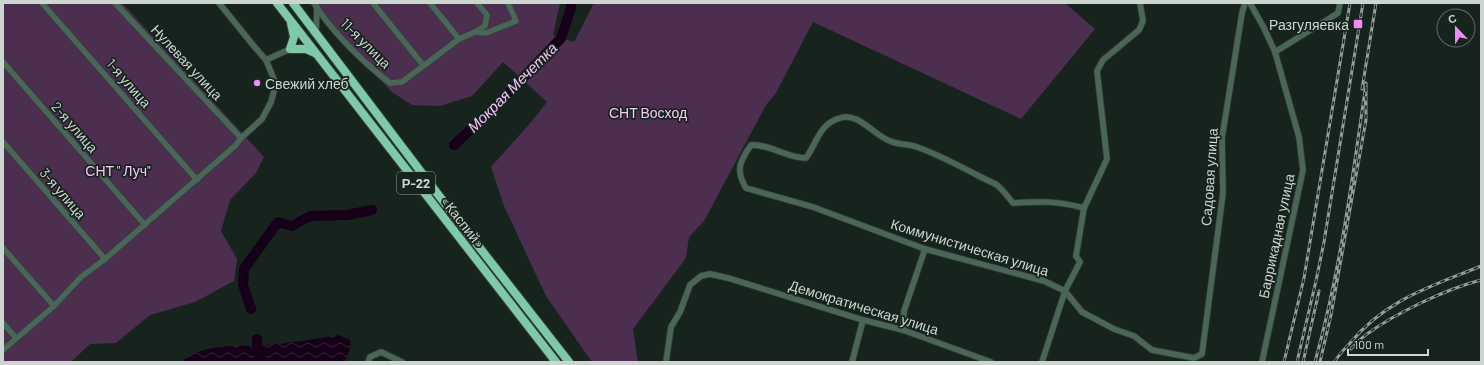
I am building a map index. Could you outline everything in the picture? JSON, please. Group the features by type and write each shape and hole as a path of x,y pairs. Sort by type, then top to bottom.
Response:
{"highway":[{"name":"«Каспий»","path":"277,3 556,362"},
{"name":"«Каспий»","path":"293,3 498,273 569,362"},
{"path":"290,21 294,37 290,49 306,49 316,54"}],"street":[{"name":"1-я улица","path":"42,3 197,180"},
{"name":"Нулевая улица","path":"115,3 241,138"},
{"path":"3,350 54,306 81,278 197,180 262,119 271,102 276,84 266,60 219,3"},
{"path":"373,3 423,66"},
{"path":"430,3 458,39"},
{"path":"475,32 485,26 487,15 477,3"},
{"path":"475,32 486,32 516,22 508,3"},
{"path":"1042,362 1066,291 1080,262 1076,256 1084,208 1107,159 1097,71 1103,60 1139,30 1143,20 1140,3"},
{"name":"Садовая улица","path":"1202,354 1223,193 1222,138 1242,13 1245,3"},
{"name":"Баррикадная улица","path":"1250,3 1275,52 1299,137 1303,170 1262,362"},
{"path":"1275,52 1338,13 1340,3"},
{"path":"315,5 316,33"},
{"name":"11-я улица","path":"315,5 346,43 378,74 390,83 402,82 458,39 475,32"},
{"path":"266,60 290,49"},
{"name":"2-я улица","path":"3,62 145,224"},
{"name":"Коммунистическая улица","path":"1084,208 1065,202 1039,201 1013,203 997,186 958,165 916,147 891,142 877,135 852,117 840,118 827,124 818,135 811,152 806,158 796,158 760,145 751,145 742,158 739,170 741,179 746,188 813,207 925,249 1044,281 1066,291 1082,312 1114,329 1134,336 1152,350 1194,358 1202,354"},
{"name":"3-я улица","path":"3,142 105,259"},
{"path":"3,248 54,306"},
{"path":"903,330 904,311 925,249"},
{"name":"Демократическая улица","path":"666,362 671,326 680,312 690,285 701,276 710,274 728,278 863,320 903,330 991,362"},
{"path":"852,362 863,320"},
{"path":"3,322 16,338"},
{"path":"368,362 370,357 381,352 402,362"}],"green space":[{"name":"СНТ \" Луч\"","path":"3,3 122,3 264,157 256,173 230,200 221,231 237,259 234,281 195,302 150,315 116,343 90,344 71,362 3,362"},
{"name":"СНТ Восход","path":"311,3 560,3 553,35 574,42 594,3 1065,3 1095,29 1021,119 813,22 776,93 766,105 704,221 689,237 686,258 633,329 638,362 592,362 546,296 504,206 491,167 547,102 503,62 472,96 440,106 412,105 392,92 346,45"}],"water":[{"path":"339,335 350,340 351,345 345,362 181,362 200,351 211,348 275,344"}],"waterway":[{"name":"Мокрая Мечетка","path":"454,145 502,100 561,38 571,8 571,3"},
{"name":"Мокрая Мечетка","path":"251,309 243,285 244,269 278,222 292,226 310,216 347,215 372,210"},
{"name":"Мокрая Мечетка","path":"257,339 257,345 262,362"}],"railway":[{"path":"1284,362 1304,278 1350,3"},
{"path":"1297,362 1324,242 1363,3"},
{"path":"1362,89 1376,3"},
{"path":"1315,362 1339,258 1366,83 1366,120 1331,315 1320,362"},
{"path":"1334,362 1364,328 1394,305 1427,288 1481,266"},
{"path":"1351,349 1367,334 1379,326 1422,302 1452,289 1481,280"},
{"path":"1303,362 1319,291"}],"place":[{"name":"Разгуляевка","path":"1358,24"},
{"name":"Свежий хлеб","path":"257,83"}]}
